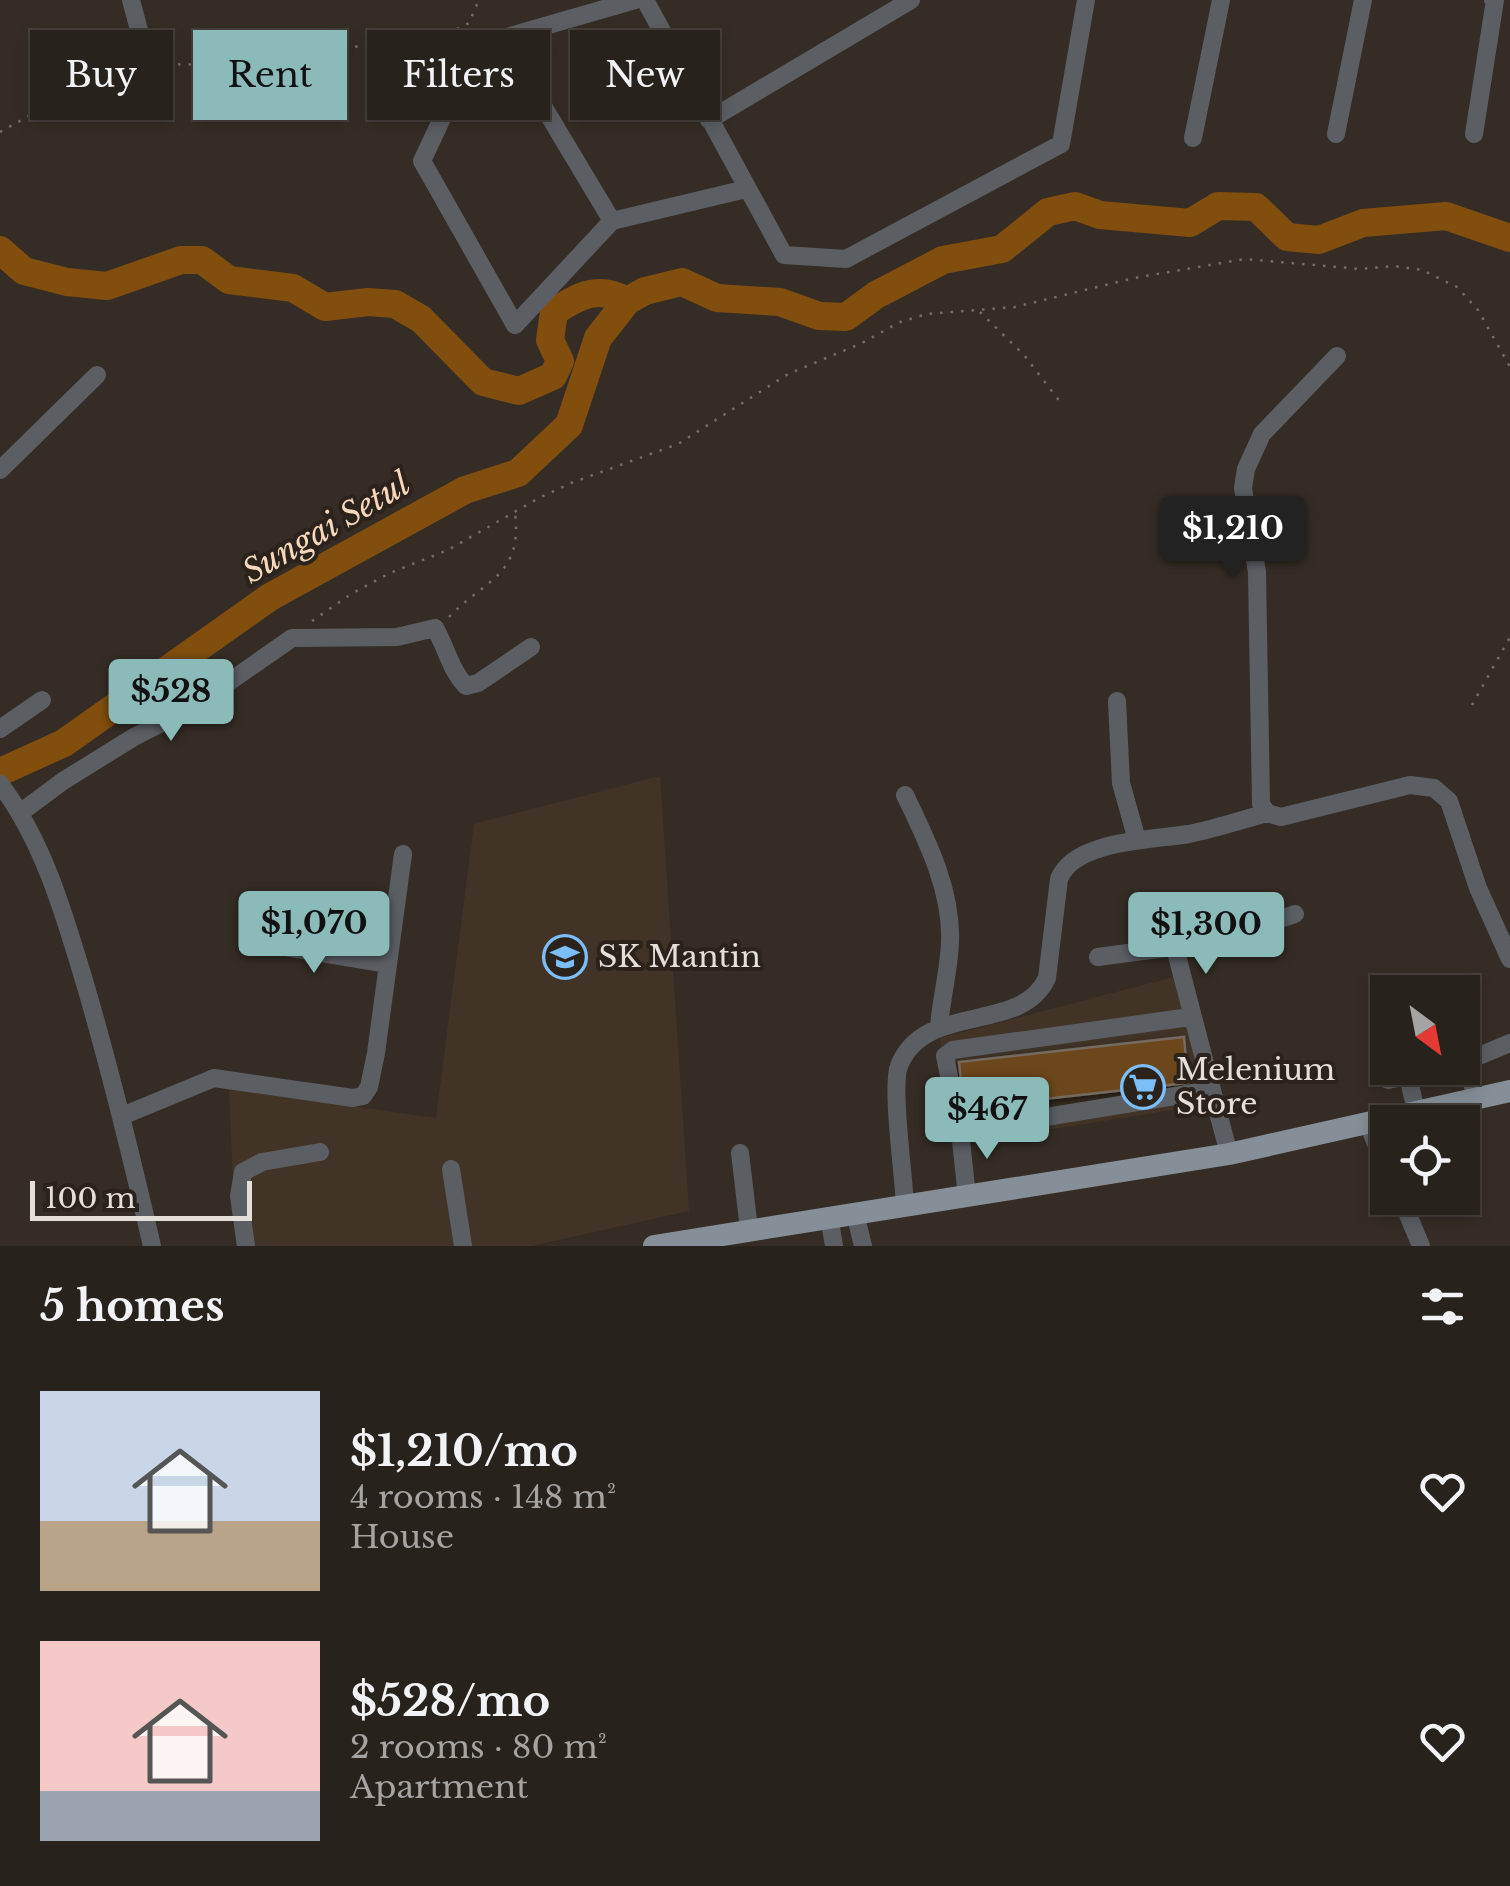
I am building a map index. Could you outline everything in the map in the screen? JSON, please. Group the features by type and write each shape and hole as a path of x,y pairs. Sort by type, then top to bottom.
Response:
{"main road":[{"path":"1446,1105 1510,1091"},
{"path":"654,1246 724,1240 750,1229 1229,1154 1370,1121"}],"street":[{"path":"132,0 139,30"},
{"path":"635,0 476,46 422,160 515,325 612,221 746,189"},
{"path":"644,0 660,30"},
{"path":"720,113 910,0"},
{"path":"709,120 784,256 846,259 1061,144 1086,0"},
{"path":"1193,138 1221,0"},
{"path":"1336,134 1363,0"},
{"path":"1474,134 1494,0 1510,2"},
{"path":"550,117 612,221"},
{"path":"1267,814 1262,804 1257,572 1243,488 1246,468 1262,434 1337,356"},
{"path":"0,470 98,375"},
{"path":"20,813 106,755 196,705 292,638 396,638 436,628 456,676 466,686 478,683 532,647"},
{"path":"0,728 42,700"},
{"path":"1116,702 1121,783 1138,840"},
{"path":"905,1206 896,1092 898,1068 906,1053 939,1027 1014,1008 1041,991 1047,978 1059,879 1064,866 1075,858 1138,840 1193,833 1267,814 1281,817 1410,784 1434,788 1450,800 1478,888 1510,959"},
{"path":"4,790 20,813 48,874 73,945 122,1116 152,1246"},
{"path":"904,795 928,843 946,908 950,939 939,1027"},
{"path":"122,1116 214,1078 353,1098 363,1096 369,1088 376,1053 403,854"},
{"path":"1098,957 1175,948 1256,929 1295,914"},
{"path":"248,941 388,964"},
{"path":"1175,948 1229,1154"},
{"path":"967,1197 960,1132 944,1056 952,1050 1190,1017"},
{"path":"1480,1057 1510,1044"},
{"path":"1472,1085 1476,1098"},
{"path":"960,1132 1212,1090"},
{"path":"1367,1122 1370,1129"},
{"path":"246,1246 239,1196 243,1172 262,1162 320,1152"},
{"path":"740,1153 750,1229"},
{"path":"451,1169 463,1246"},
{"path":"855,1213 863,1246"},
{"path":"1407,1215 1421,1246"},
{"path":"828,1216 834,1246"}],"path":[{"path":"173,64 214,65 349,48 382,38 442,37 469,22 478,0"},
{"path":"0,132 30,116"},
{"path":"292,638 351,594 390,574 448,550 571,483 678,444 788,374 862,343 900,322 926,314 980,312 1062,298 1134,278 1245,259 1360,270 1394,266 1422,270 1457,287 1478,310 1510,367"},
{"path":"980,312 1024,355 1061,404"},
{"path":"436,628 499,578 512,558 515,512"},
{"path":"1472,705 1510,638"}],"shaded area":[{"name":"SK Mantin","path":"660,776 689,1211 531,1246 236,1246 229,1089 436,1118 474,824"},
{"path":"1189,973 1223,1102 951,1145 940,1038"}],"building":[{"path":"1184,1037 1188,1083 964,1108 959,1062"}],"waterway":[{"name":"Sungai Setul","path":"0,772 64,743 270,597 465,490 518,473 569,425 598,338 627,301 645,291 682,282 717,298 780,302 819,316 846,317 876,295 943,260 1002,249 1048,212 1075,206 1100,215 1190,223 1218,206 1256,207 1287,237 1319,240 1363,223 1446,216 1510,238"},
{"path":"0,250 24,271 67,282 107,286 181,260 202,260 229,280 293,288 325,307 368,302 395,304 421,319 483,382 519,391 553,376 560,361 550,340 554,312 589,294 607,294 627,301"}],"place":[{"name":"SK Mantin","path":"565,957"},
{"name":"Melenium Store","path":"1143,1087"}]}
